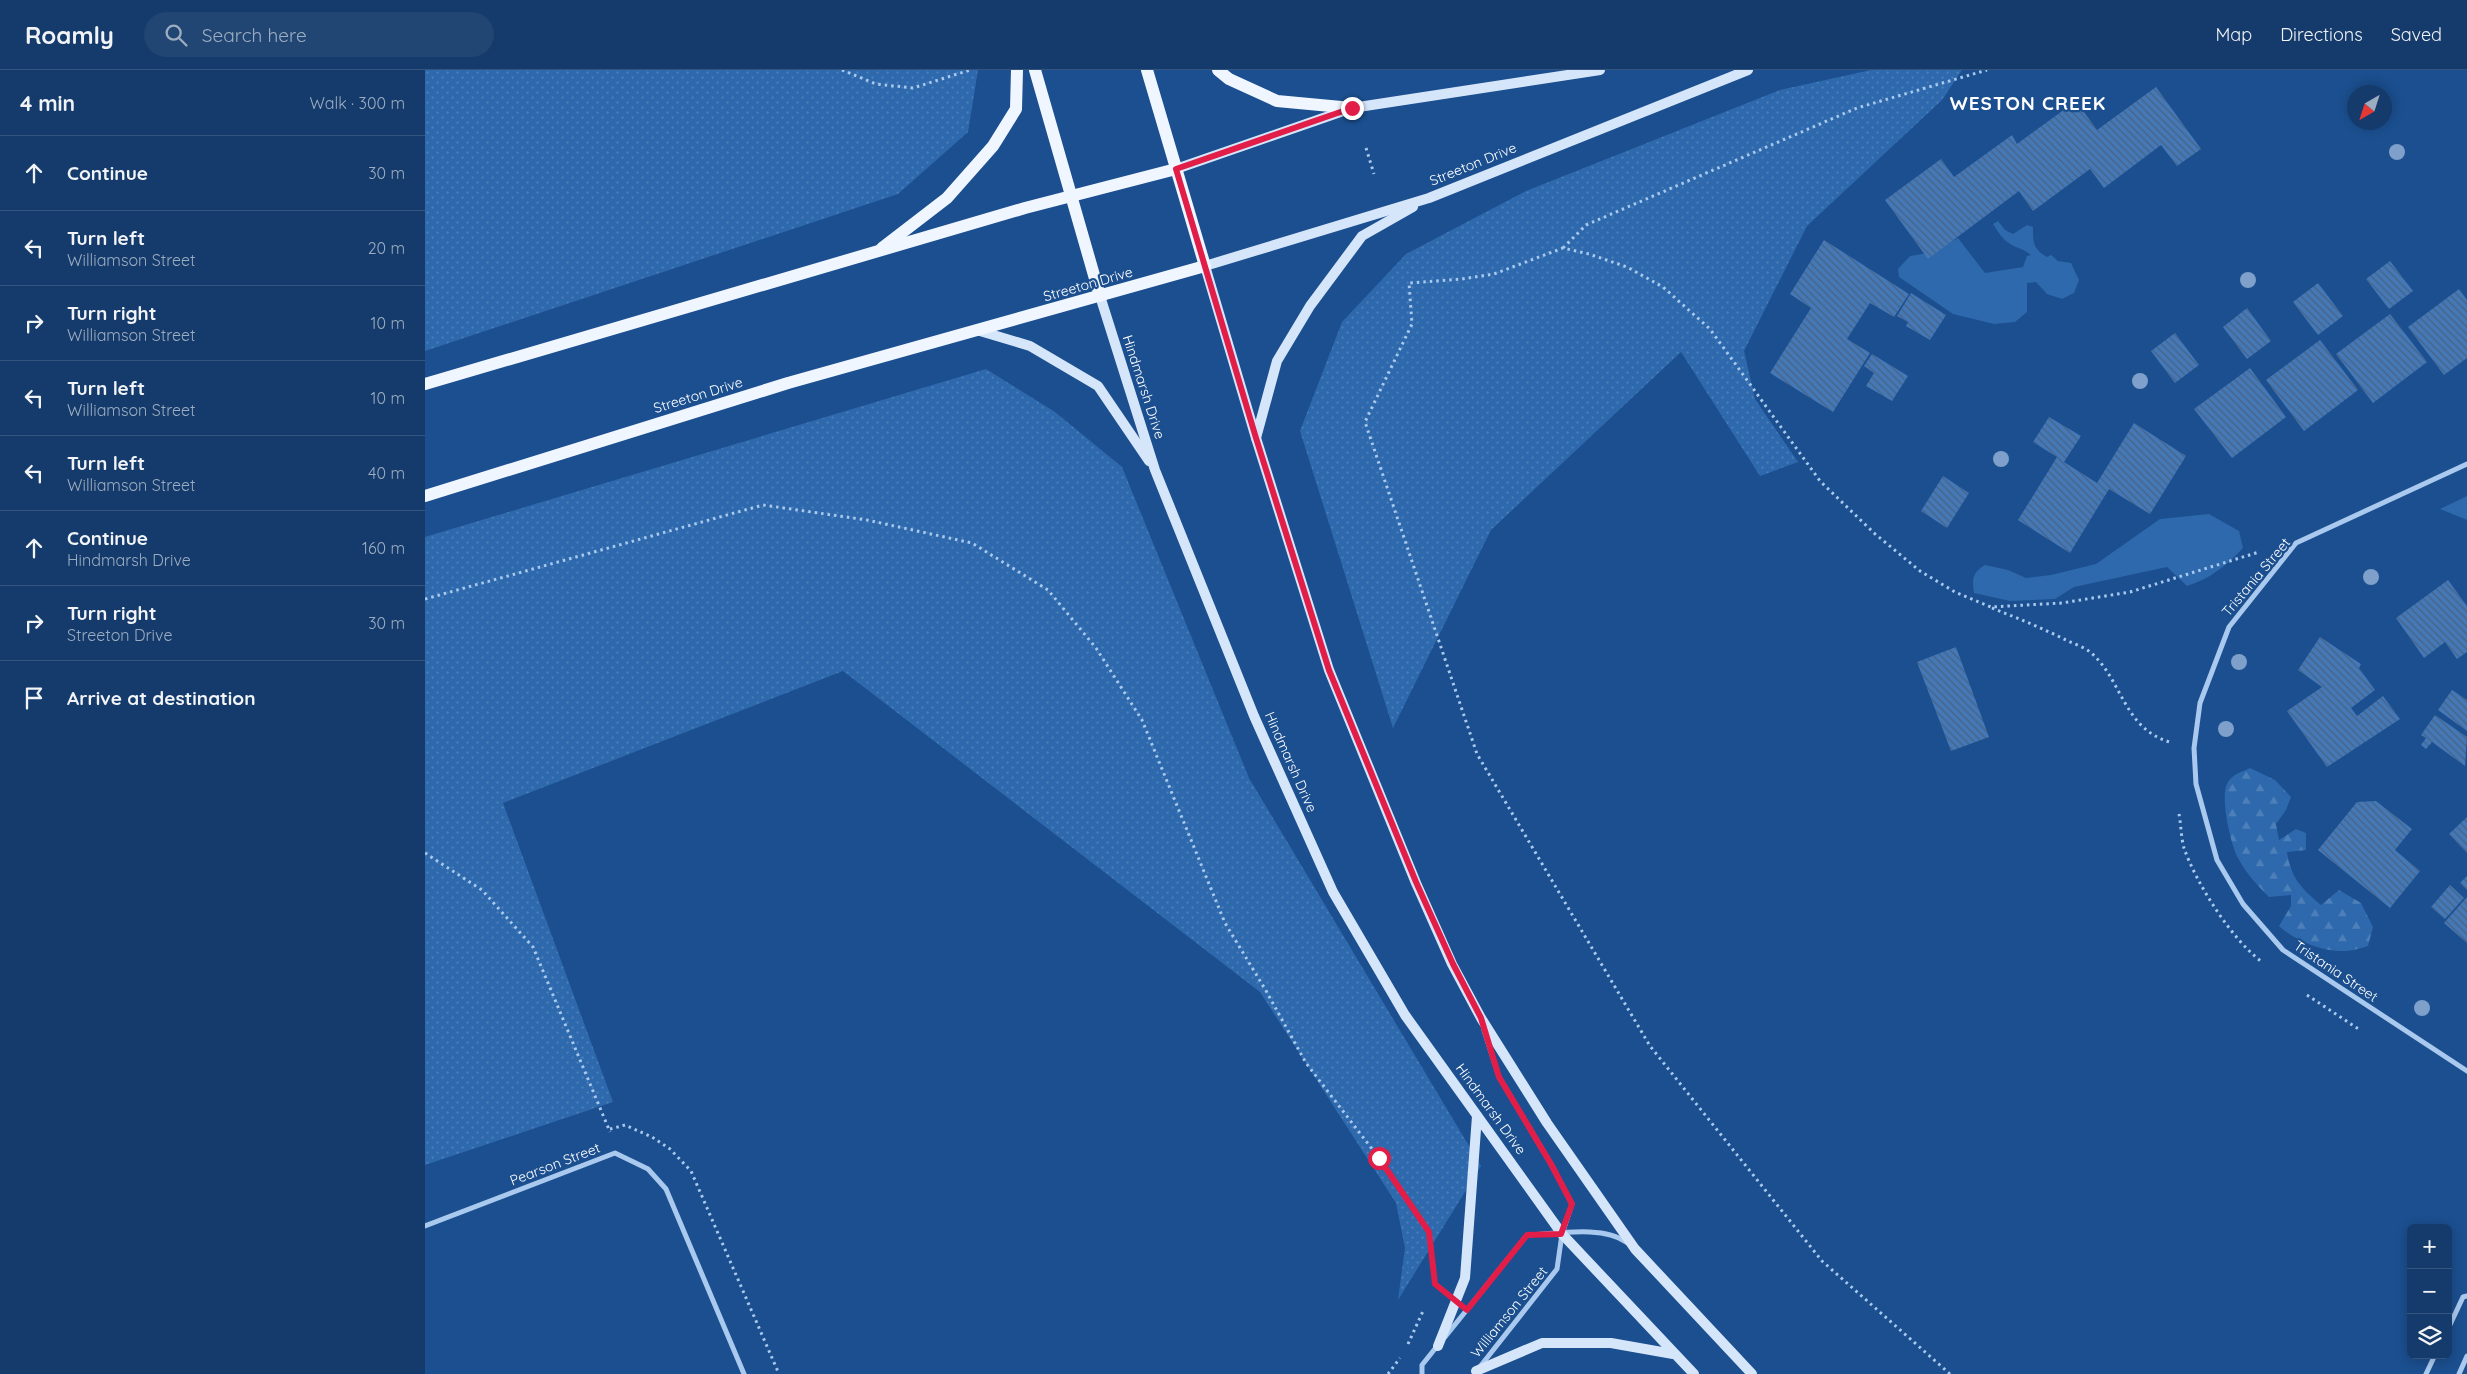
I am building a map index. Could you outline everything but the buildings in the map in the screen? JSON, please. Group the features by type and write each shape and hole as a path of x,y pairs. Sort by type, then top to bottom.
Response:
{"main road":[{"path":"876,253 947,198 993,146 1016,109 1017,70"},
{"name":"Hindmarsh Drive","path":"1035,70 1101,296 1155,470 1254,716 1333,892 1405,1015 1561,1234 1694,1374"},
{"path":"1147,70 1256,438 1329,670 1416,882 1453,964 1481,1018 1547,1123 1635,1249 1752,1374"},
{"path":"1218,70 1229,79 1277,101 1352,108"},
{"path":"425,384 1072,196 1176,169 1352,108 1600,70"},
{"name":"Streeton Drive","path":"425,496 788,383 1205,266 1429,198 1748,70"},
{"path":"1256,438 1277,361 1310,306 1363,236 1429,198"},
{"path":"980,330 1030,346 1098,386 1155,470"},
{"path":"1438,1346 1465,1278 1477,1116"},
{"path":"1475,1373 1542,1343 1611,1343 1673,1354"}],"street":[{"name":"Tristania Street","path":"2467,464 2296,543 2229,627 2200,703 2194,748 2196,784 2217,860 2243,904 2283,950 2467,1071"},
{"name":"Williamson Street","path":"1475,1373 1557,1269 1561,1234 1572,1204 1551,1164 1499,1077 1481,1018"},
{"name":"Pearson Street","path":"425,1226 615,1153 648,1169 665,1189 744,1374"},
{"path":"1422,1374 1422,1365 1527,1235 1596,1232 1620,1238 1635,1249"},
{"path":"2452,1321 2463,1298 2467,1296"},
{"path":"2459,1374 2467,1356"},
{"path":"2426,1374 2433,1359"}],"path":[{"path":"842,70 876,84 913,88 970,70"},
{"path":"1951,1374 1822,1261 1650,1046 1477,754 1365,422 1412,324 1409,282 1462,279 1494,274 1563,248 1586,225 1857,108 1987,70"},
{"path":"1366,148 1374,174"},
{"path":"1563,248 1589,254 1627,267 1663,288 1710,329 1819,481 1874,533 1920,571 1955,592 2090,651 2101,663 2123,702 2139,722 2156,738 2170,742"},
{"path":"425,599 763,505 867,520 972,543 1048,590 1096,648 1142,720 1225,923 1265,989 1305,1063 1379,1158 1429,1232 1435,1284 1431,1292"},
{"path":"1991,607 2062,603 2130,592 2263,551 2257,558"},
{"path":"2171,752 2170,742 2173,733"},
{"path":"2179,809 2184,847 2212,904 2252,954 2267,965"},
{"path":"425,854 482,890 533,947 610,1129 615,1153"},
{"path":"2304,993 2368,1035"},
{"path":"1435,1284 1456,1302"},
{"path":"1388,1374 1404,1353 1427,1301"}],"green space":[{"path":"425,70 978,70 968,132 898,194 425,351"},
{"path":"1871,70 1962,70 1942,100 1807,226 1744,351 1755,399 1798,462 1760,476 1681,352 1491,530 1393,728 1300,431 1342,322 1406,254 1526,191 1780,90"},
{"path":"1998,221 2005,230 2013,234 2027,225 2033,227 2034,241 2039,251 2047,257 2051,255 2058,261 2071,263 2079,280 2074,293 2062,299 2047,294 2036,282 2027,283 2027,312 2015,322 1994,324 1953,314 1899,277 1898,269 1910,256 1928,253 1958,238 1985,273 2023,267 2027,256 2031,255 2004,239 1993,224"},
{"path":"986,369 1055,412 1122,467 1249,778 1481,1166 1398,1300 1405,1248 1396,1203 1260,992 843,671 503,803 613,1102 425,1165 425,537"},
{"path":"2467,496 2467,520 2440,509"},
{"path":"2209,514 2239,531 2243,548 2218,571 2203,580 2187,586 2167,567 2074,587 2055,599 2010,601 1974,593 1975,574 1985,565 2008,570 2026,578 2051,575 2096,564 2160,519"},
{"path":"2250,768 2275,780 2291,797 2286,810 2276,824 2279,840 2296,829 2306,833 2306,850 2287,852 2294,876 2321,905 2339,890 2361,903 2373,927 2368,946 2348,951 2328,950 2301,941 2279,926 2291,906 2291,895 2269,897 2252,879 2241,863 2235,852 2229,832 2225,808 2226,788 2230,779"}],"district":[{"name":"WESTON CREEK","path":"2028,103"}],"route":[{"path":"1352,108 1176,169 1256,438 1329,670 1416,882 1453,964 1481,1018 1499,1077 1551,1164 1572,1204 1561,1234 1527,1235 1467,1310 1435,1284 1429,1232 1379,1158"}]}
